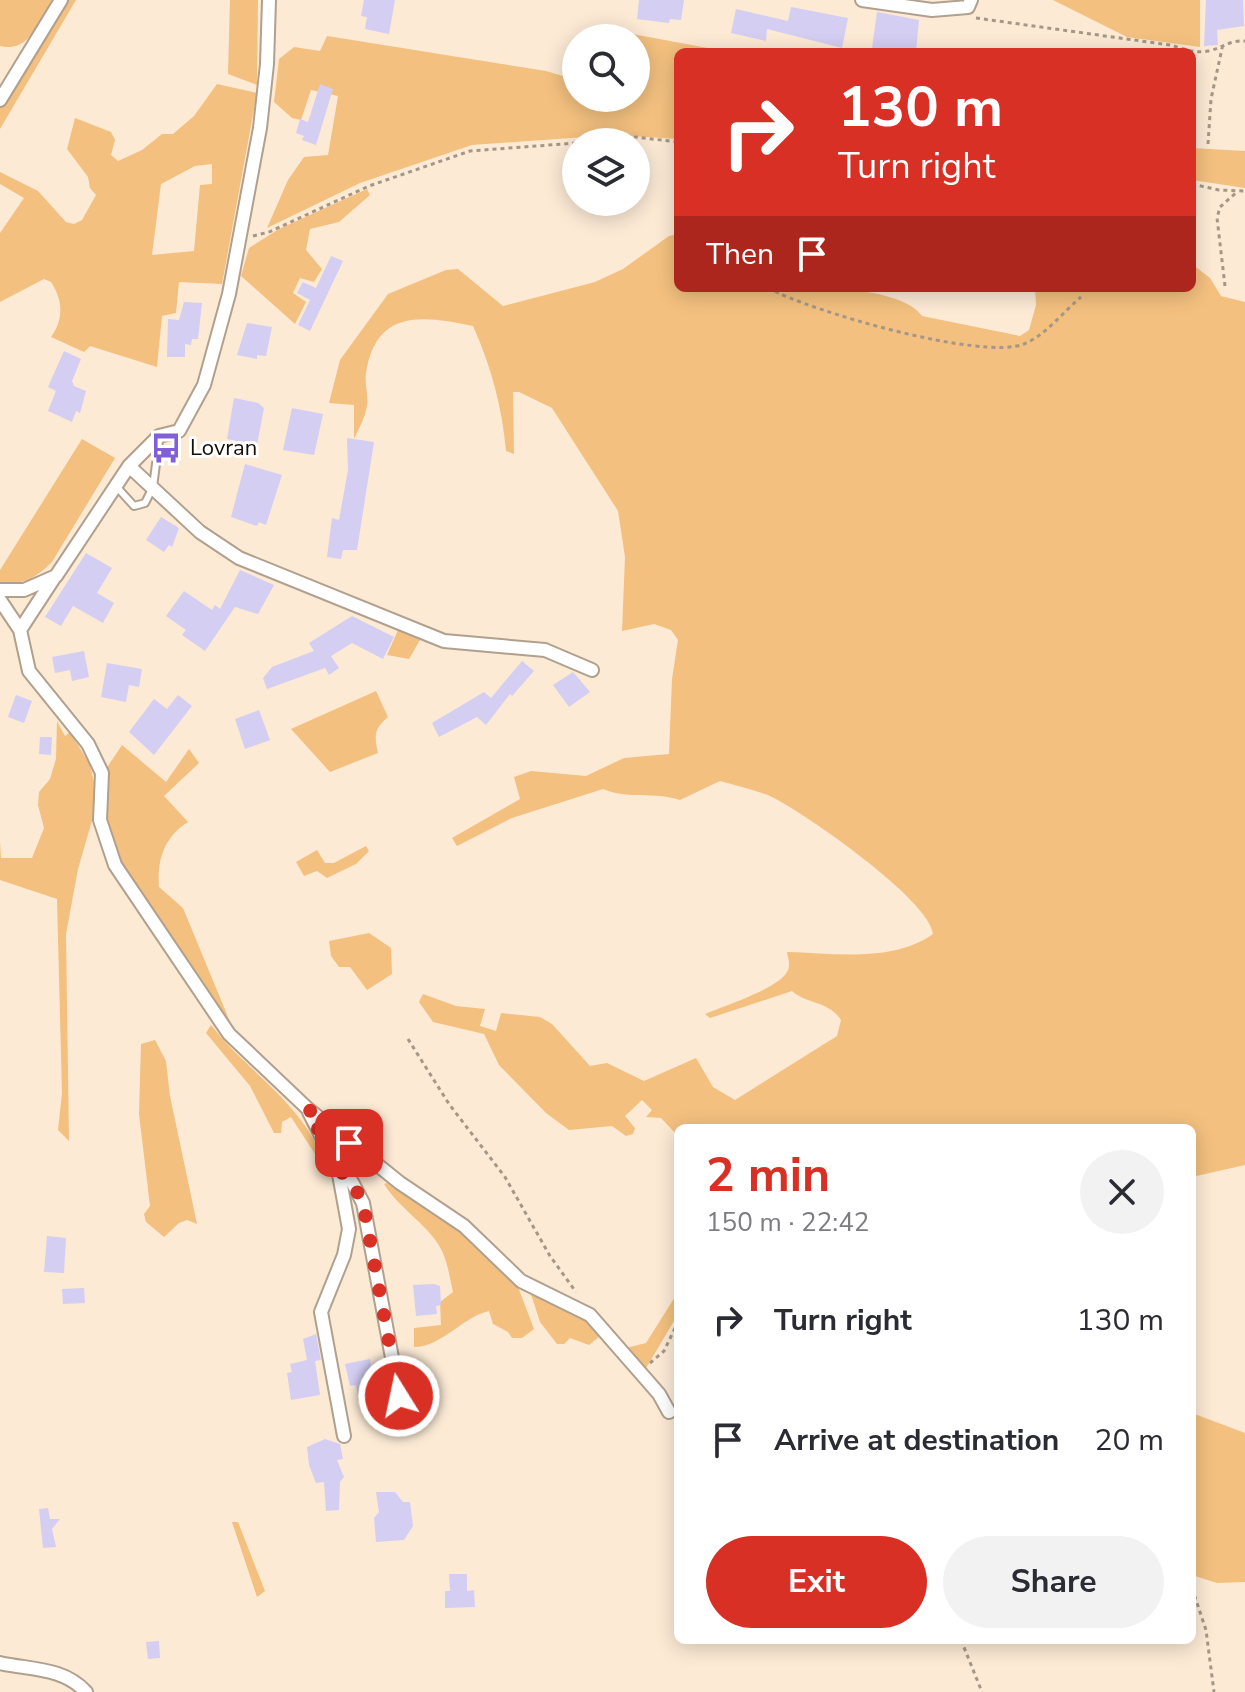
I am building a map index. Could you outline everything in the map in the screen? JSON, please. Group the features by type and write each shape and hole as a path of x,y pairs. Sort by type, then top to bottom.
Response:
{"street":[{"path":"0,100 61,0"},
{"path":"20,630 129,466 159,436 179,431 204,385 229,294 260,128 267,64 269,0"},
{"path":"862,0 932,10 968,7 971,0"},
{"path":"129,466 200,532 239,558 444,641 545,650 592,670"},
{"path":"0,590 24,590 56,576"},
{"path":"0,600 20,630 29,671 88,744 102,773 100,820 115,865 229,1034 308,1109 400,1183 464,1226 521,1281 590,1315 659,1394 669,1412"},
{"path":"308,1109 338,1169 349,1229 344,1255 321,1312 344,1436"},
{"path":"338,1169 352,1182 363,1203 405,1427"},
{"path":"0,1663 57,1672 74,1679 86,1692"}],"lane":[{"path":"115,485 134,506 145,503 153,487 159,436"}],"path":[{"path":"964,15 1181,48"},
{"path":"1196,51 1245,41"},
{"path":"1208,144 1211,99 1223,44"},
{"path":"650,139 674,142"},
{"path":"237,240 269,232 369,186 470,151 562,144"},
{"path":"1196,185 1245,191"},
{"path":"1225,286 1217,218 1220,207 1238,191"},
{"path":"779,292 871,324 988,348 1026,343 1040,335 1081,297"},
{"path":"408,1039 449,1104 505,1177 550,1256 568,1277 577,1295 573,1307"},
{"path":"635,1365 654,1361 664,1351 674,1330"},
{"path":"1196,1600 1206,1630 1214,1692"},
{"path":"963,1644 982,1692"}],"shaded area":[{"path":"0,0 52,0 32,34 19,45 10,47 0,46"},
{"path":"64,0 76,0 0,129 0,105"},
{"path":"230,0 258,0 257,85 228,74"},
{"path":"1053,0 1200,0 1200,47 1127,37"},
{"path":"327,36 562,76 562,112 650,112 650,37 708,48 674,48 674,139 650,137 650,128 562,128 562,139 472,145 360,183 267,228 288,180 304,157 328,155 338,96 311,90 301,120 292,118 274,102 279,59 294,47 320,51"},
{"path":"217,84 257,93 222,284 179,282 176,313 162,316 157,367 90,346 84,352 51,337 60,316 60,303 51,282 44,279 0,302 0,233 24,198 0,184 0,172 38,191 66,222 74,224 82,220 96,195 90,188 88,177 67,149 75,118 111,132 115,140 111,155 118,161 142,150 162,134 173,134 194,116","holes":["212,164 212,184 200,185 194,251 152,255 161,184 195,166"]},
{"path":"1196,148 1245,151 1245,188 1196,181"},
{"path":"367,189 370,195 339,222 310,229 306,250 322,269 314,282 300,278 293,293 306,302 295,324 241,276 249,248 279,229"},
{"path":"674,235 674,292 866,292 906,303 922,316 1020,336 1029,330 1036,305 1035,292 1196,292 1196,267 1210,278 1221,296 1245,302 1245,1165 1196,1176 1196,1124 674,1124 674,1132 661,1118 646,1117 652,1110 642,1100 625,1116 635,1128 633,1134 626,1136 612,1126 569,1130 546,1113 499,1065 484,1034 433,1022 419,1002 423,994 456,1006 485,1009 480,1026 496,1031 501,1013 540,1017 552,1024 590,1066 607,1063 644,1081 696,1058 713,1087 735,1100 837,1036 841,1020 830,1009 792,991 710,1018 705,1014 763,990 782,978 789,967 787,952 881,953 917,943 933,934 927,919 890,880 837,839 772,797 720,781 680,800 603,789 512,818 457,846 452,838 520,799 514,777 531,771 586,776 624,758 669,754 672,679 678,640 671,630 654,624 622,631 625,557 618,511 552,408 519,392 513,392 514,454 506,451 495,387 473,326 420,319 391,327 380,337 371,352 366,373 367,405 354,439 354,405 329,403 340,360 388,294 446,270 458,269 503,306 595,282 623,269"},
{"path":"82,439 115,458 52,562 29,579 0,583 0,570"},
{"path":"398,630 420,640 409,659 387,655"},
{"path":"376,691 388,717 376,733 378,753 330,772 291,729"},
{"path":"57,721 65,736 70,732 90,765 98,800 78,869 66,934 69,1141 58,1130 62,1093 57,899 0,880 0,841 1,858 32,858 44,828 38,805 39,792 50,779 56,759"},
{"path":"122,745 166,782 189,749 199,763 164,796 188,822 173,835 164,850 159,868 159,887 183,908 233,1029 139,897 109,844 104,826 108,795 104,772"},
{"path":"366,846 369,851 356,864 327,878 317,871 304,876 296,862 317,850 325,863 334,863"},
{"path":"369,933 391,948 392,974 367,990 350,967 339,967 331,956 329,941"},
{"path":"211,1025 297,1115 320,1151 315,1154 291,1117 282,1122 281,1133 274,1133 250,1086 206,1033"},
{"path":"155,1040 166,1061 170,1096 197,1224 187,1220 179,1223 164,1237 146,1222 144,1214 150,1206 139,1114 141,1044"},
{"path":"384,1184 453,1225 518,1287 534,1329 522,1338 512,1338 508,1332 493,1324 489,1311 434,1342 414,1347 414,1328 441,1325 440,1302 453,1292 438,1243 398,1202"},
{"path":"530,1291 576,1312 600,1336 589,1345 570,1338 564,1344 557,1344 540,1322"},
{"path":"674,1298 674,1321 645,1370 626,1348 646,1343"},
{"path":"1196,1415 1245,1433 1245,1582 1217,1583 1196,1576"},
{"path":"232,1522 238,1522 265,1591 257,1597"}],"building":[{"path":"364,0 395,0 389,34 365,29 367,17 361,16"},
{"path":"639,0 684,0 681,20 670,19 669,23 637,19"},
{"path":"1206,0 1243,0 1244,26 1217,30 1218,45 1204,46"},
{"path":"791,7 848,18 842,48 767,29 766,41 731,33 736,9 788,21"},
{"path":"877,12 919,20 916,48 872,48"},
{"path":"320,84 333,89 316,145 302,140 304,136 296,133 300,119 308,122"},
{"path":"331,256 343,261 310,331 298,325 310,300 297,293 303,282 316,288"},
{"path":"184,302 202,303 198,339 192,339 191,345 185,344 185,357 167,357 168,319 179,320"},
{"path":"247,323 272,327 266,356 257,355 257,359 237,355"},
{"path":"64,351 81,359 72,381 74,386 86,391 80,413 76,411 72,422 48,411 56,391 48,387"},
{"path":"234,398 258,403 264,408 257,445 227,439"},
{"path":"292,408 323,414 314,455 283,450"},
{"path":"347,438 374,442 357,550 343,550 341,559 327,557 332,518 339,520 348,470"},
{"path":"245,464 282,475 266,525 259,522 257,526 231,517"},
{"path":"161,517 179,528 172,547 169,545 164,552 146,540"},
{"path":"86,553 112,568 97,593 114,603 103,623 73,606 61,626 45,617"},
{"path":"240,570 274,585 258,614 235,607 205,651 182,635 186,630 166,616 184,591 212,610 215,605 220,609"},
{"path":"352,616 394,637 383,659 352,643 331,656 339,668 329,675 325,668 267,689 263,678 272,667 314,651 309,643"},
{"path":"84,651 89,677 72,681 70,670 55,673 52,657"},
{"path":"522,661 534,671 512,696 510,694 486,725 477,717 439,737 432,723 484,692 491,698"},
{"path":"107,663 142,669 139,687 129,685 126,702 101,697"},
{"path":"573,672 590,692 569,707 553,685"},
{"path":"16,695 32,701 24,723 8,717"},
{"path":"178,695 192,706 154,755 129,732 154,699 167,709"},
{"path":"259,710 270,740 245,749 235,719"},
{"path":"40,737 52,737 51,755 39,754"},
{"path":"47,1236 66,1238 64,1273 44,1272"},
{"path":"413,1285 440,1286 441,1305 436,1306 437,1314 416,1316"},
{"path":"84,1288 85,1303 63,1304 62,1289"},
{"path":"316,1334 321,1360 315,1361 320,1395 291,1400 287,1373 292,1372 290,1364 307,1360 303,1339"},
{"path":"370,1359 372,1369 378,1368 382,1393 358,1397 356,1385 350,1386 345,1364"},
{"path":"325,1439 340,1444 343,1459 337,1460 344,1477 340,1482 339,1510 326,1511 324,1482 316,1483 309,1465 307,1447"},
{"path":"376,1492 395,1492 403,1502 410,1502 413,1526 404,1540 376,1542 374,1518 379,1512"},
{"path":"48,1508 50,1519 60,1519 52,1529 56,1547 43,1548 39,1509"},
{"path":"449,1574 467,1574 467,1591 474,1590 475,1607 445,1608 445,1591 450,1591"},
{"path":"159,1641 160,1658 148,1659 146,1642"}],"place":[{"name":"Lovran","path":"166,448"}],"route":[{"path":"349,1143 308,1109 338,1169 352,1182 363,1203 399,1396"}]}
